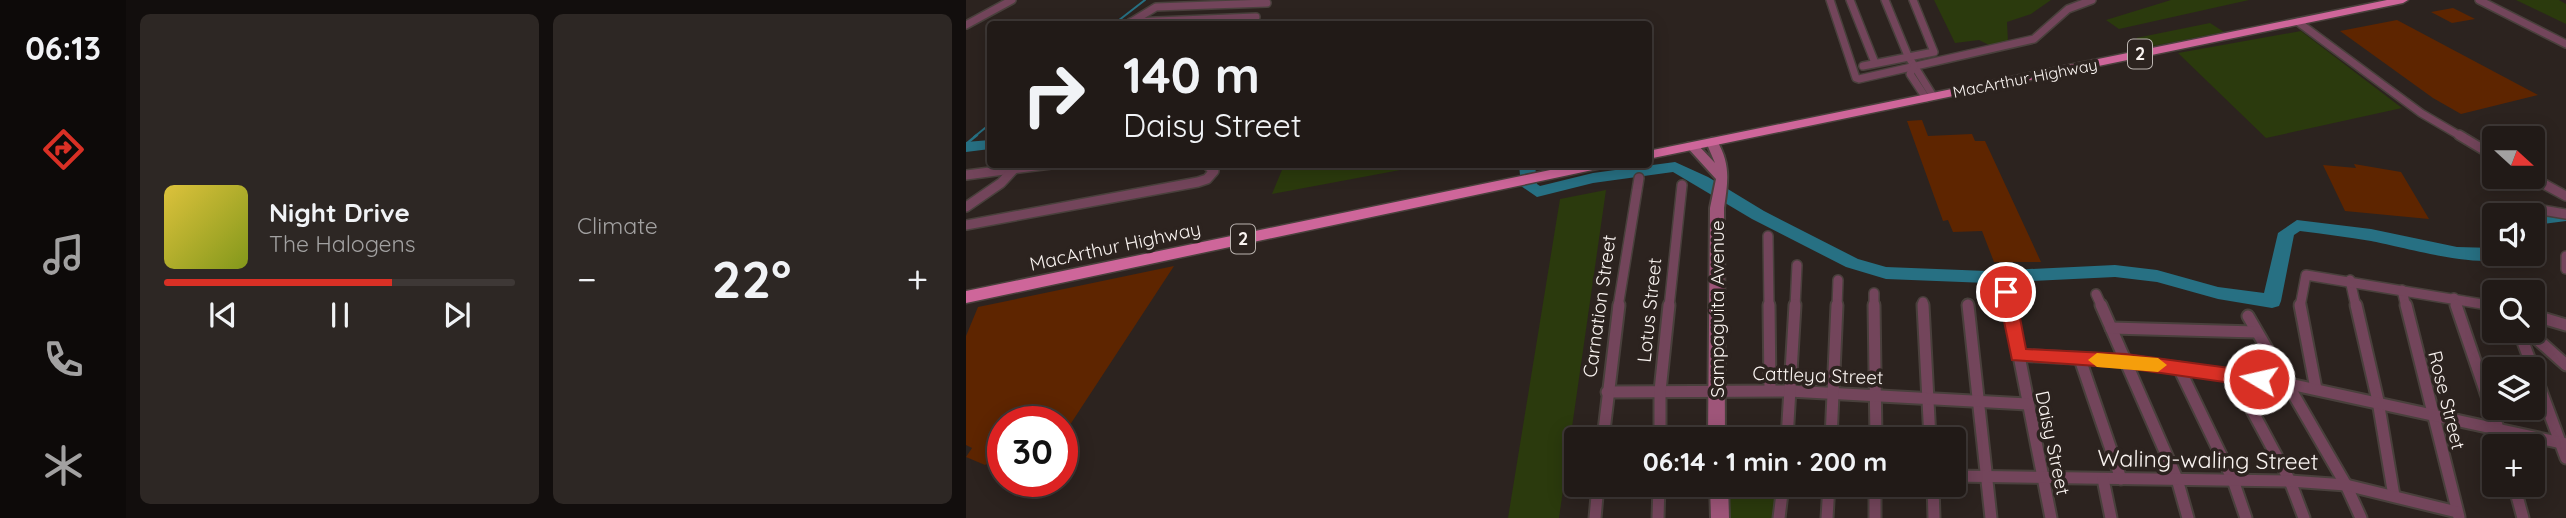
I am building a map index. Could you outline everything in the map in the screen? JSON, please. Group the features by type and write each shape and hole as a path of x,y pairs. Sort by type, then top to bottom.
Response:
{"highway":[{"name":"MacArthur Highway","path":"1652,154 2403,0"},
{"name":"MacArthur Highway","path":"966,297 1584,168"}],"main road":[{"name":"Sampaguita Avenue","path":"1712,142 1722,161 1717,427"},
{"path":"1692,146 1722,186"},
{"path":"1719,497 1720,518"}],"street":[{"path":"966,25 1012,0"},
{"path":"1830,0 1856,78 2034,38 2068,9 2092,0"},
{"path":"1850,0 1875,63"},
{"path":"1885,0 1914,66"},
{"path":"1863,66 1934,52 1913,0"},
{"path":"2479,0 2566,44"},
{"path":"1253,21 1268,1"},
{"path":"1132,21 1156,7 1268,1"},
{"path":"1171,21 1256,17"},
{"path":"2298,22 2421,113 2482,149"},
{"path":"1914,66 1910,72 1929,97"},
{"path":"966,175 1021,168"},
{"path":"966,225 1198,182 1212,176 1213,168"},
{"path":"966,207 1001,183 1014,169"},
{"name":"Carnation Street","path":"1604,427 1625,250 1639,178"},
{"name":"Lotus Street","path":"1660,427 1660,391 1682,185"},
{"path":"2545,185 2566,196"},
{"path":"2545,211 2566,214"},
{"path":"1768,236 1770,390"},
{"path":"2566,256 2566,268"},
{"path":"1788,427 1797,265"},
{"path":"2316,389 2301,319 2302,284 2306,275 2482,304"},
{"path":"1832,427 1838,280"},
{"path":"2350,281 2378,401 2393,496"},
{"name":"Rose Street","path":"2402,290 2458,515"},
{"name":"Daisy Street","path":"2006,292 2051,518"},
{"path":"1874,293 1875,427"},
{"path":"2096,294 2177,479 2188,518"},
{"path":"2454,298 2500,434"},
{"path":"1923,303 1929,427"},
{"path":"1968,305 1976,401 1991,518"},
{"path":"2248,316 2346,485 2361,518"},
{"path":"2545,319 2566,325"},
{"path":"2111,328 2256,332"},
{"path":"2524,343 2563,443 2566,458"},
{"path":"2541,343 2566,365"},
{"path":"2018,355 2126,361 2285,383 2563,443"},
{"path":"2080,359 2121,479"},
{"path":"2179,368 2233,480 2246,518"},
{"path":"2233,375 2290,481 2304,518"},
{"name":"Cattleya Street","path":"1607,392 1770,390 2027,404"},
{"name":"Waling-waling Street","path":"1966,475 2290,481 2346,485 2458,515"},
{"path":"2103,479 2111,518"},
{"path":"1595,518 1597,497"},
{"path":"1658,518 1659,497"},
{"path":"1779,518 1782,497"},
{"path":"1827,518 1828,497"},
{"path":"1875,497 1875,518"},
{"path":"1933,497 1934,518"},
{"path":"2517,497 2523,518"}],"green space":[{"path":"1934,0 2051,0 2031,14 2007,22 2008,42 1991,46 1979,40 1955,43"},
{"path":"2171,0 2249,0 2119,29 2106,20"},
{"path":"2516,0 2559,0 2566,4 2566,24"},
{"path":"2210,23 2224,32 2148,47 2136,38"},
{"path":"2301,31 2402,108 2266,138 2178,53"},
{"path":"1282,168 1411,168 1272,194"},
{"path":"1606,190 1572,427 1564,427 1564,483 1559,518 1508,518 1560,199"},
{"path":"1728,497 1775,497 1773,518 1730,518"}],"building":[{"path":"2453,8 2475,19 2452,23 2431,12"},
{"path":"2397,20 2538,95 2461,114 2433,98 2340,31"},
{"path":"1922,120 1928,136 1972,134 1975,141 1985,141 2041,262 1994,262 1982,231 1953,232 1948,220 1943,221 1907,121"},
{"path":"2354,164 2401,172 2429,219 2345,211 2323,165 2356,168"},
{"path":"1174,266 1078,413 1078,406 987,406 985,465 966,457 972,448 966,445 966,336 978,307"}],"waterway":[{"path":"1118,21 1145,0"},
{"path":"974,137 987,126"},
{"path":"966,144 977,135"},
{"path":"966,147 987,145"},
{"path":"1527,168 1529,186 1537,192 1593,178 1675,167 1702,180 1758,215 1852,263 1886,273 1987,277 2115,271 2157,276 2218,293 2272,301 2286,233 2297,225 2371,235 2457,253 2482,254"},
{"path":"2545,218 2566,216"}],"slow traffic":[{"path":"2097,360 2158,365"}],"route":[{"path":"2006,292 2018,355 2126,361 2259,379"}]}
